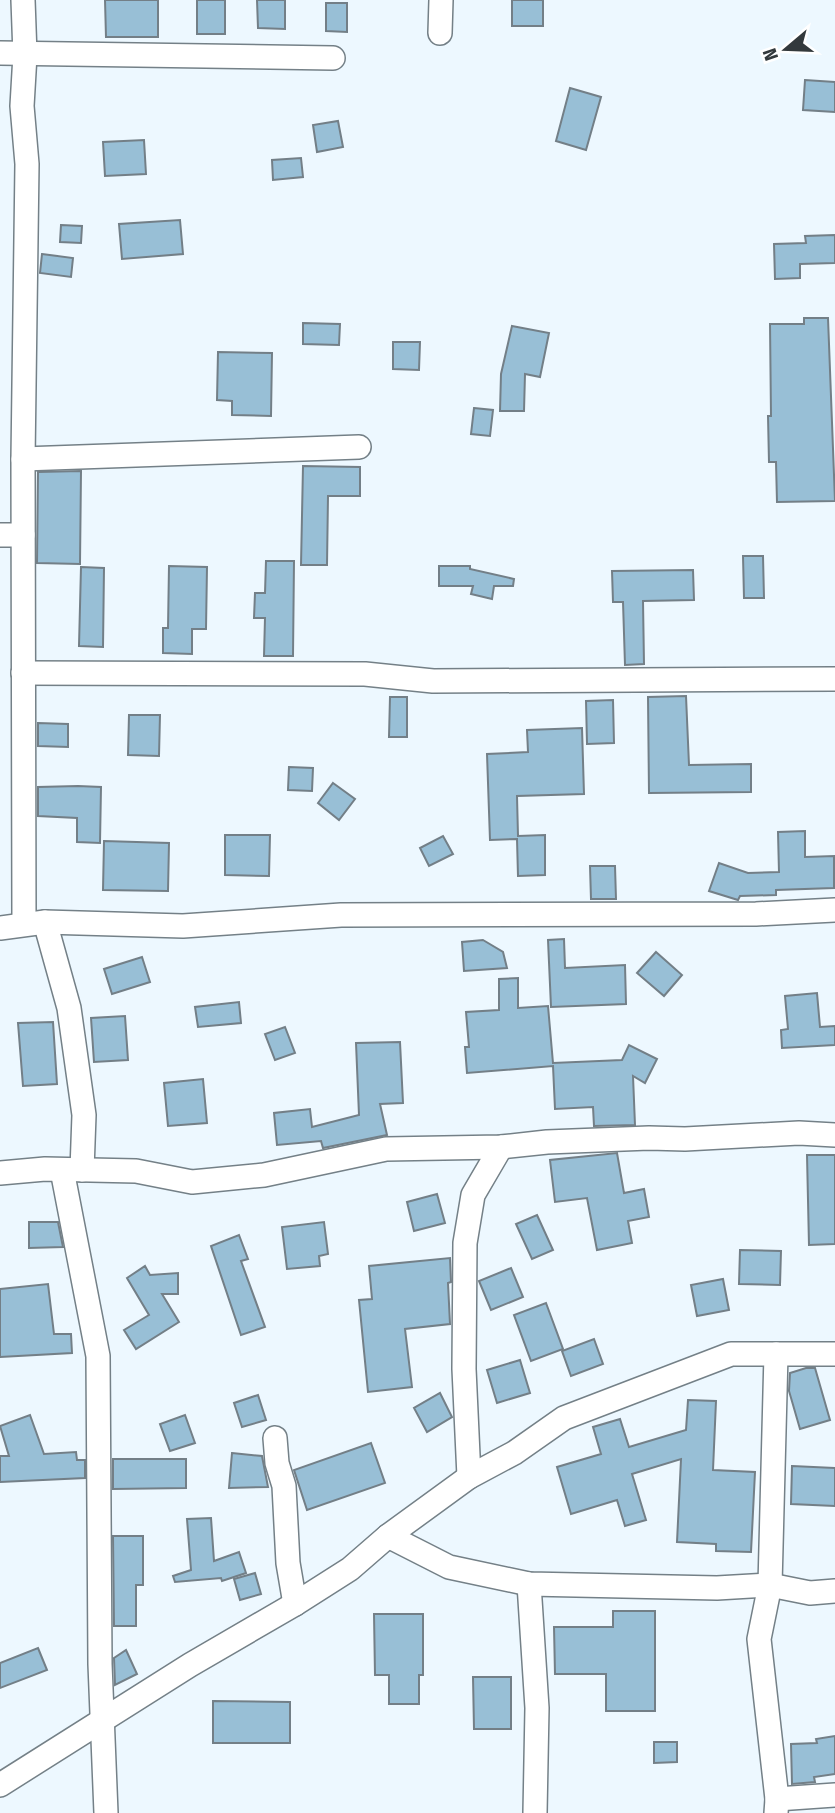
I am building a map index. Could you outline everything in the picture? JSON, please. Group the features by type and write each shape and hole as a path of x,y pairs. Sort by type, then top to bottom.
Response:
{"street":[{"path":"23,0 25,55 22,106 27,164 23,459 11,535 23,673 35,923 69,1008 84,1115 72,1170 98,1356 100,1664 106,1813"},
{"path":"440,33 441,0"},
{"path":"0,53 333,58"},
{"path":"23,459 359,447"},
{"path":"23,673 365,674 433,681 835,678"},
{"path":"0,928 35,923 183,926 341,915 756,914 835,910"},
{"path":"0,1173 136,1171 192,1182 264,1175 386,1149 501,1147 547,1142 799,1133 835,1135"},
{"path":"469,1477 464,1369 465,1243 473,1195 501,1147"},
{"path":"6,1774 103,1721 350,1569 388,1536 469,1477 514,1453 564,1418 730,1354 835,1354"},
{"path":"776,1354 769,1585 759,1640 776,1806 835,1795"},
{"path":"275,1438 277,1463 284,1486 286,1537 295,1604"},
{"path":"388,1536 449,1567 529,1584 717,1588 769,1585 810,1593 835,1591"},
{"path":"529,1584 537,1708 535,1813"}],"building":[{"path":"105,0 158,0 158,37 106,37"},
{"path":"197,0 225,0 225,34 197,34"},
{"path":"257,0 285,0 285,29 258,28"},
{"path":"512,0 543,0 543,26 512,26"},
{"path":"326,3 347,3 347,32 326,31"},
{"path":"805,80 835,82 835,112 803,110"},
{"path":"570,88 601,97 586,150 556,141"},
{"path":"338,121 343,147 317,152 313,125"},
{"path":"144,140 146,174 105,176 103,142"},
{"path":"301,158 303,177 273,180 272,160"},
{"path":"180,220 183,254 122,259 119,224"},
{"path":"61,225 82,226 81,243 60,242"},
{"path":"835,235 835,263 800,264 800,278 775,279 774,244 806,243 805,236"},
{"path":"42,254 73,258 71,277 40,273"},
{"path":"804,318 828,318 835,501 777,502 776,462 769,462 770,324 804,324"},
{"path":"303,323 340,324 339,345 303,344"},
{"path":"512,326 549,333 540,377 525,374 524,411 500,411 501,374"},
{"path":"393,342 420,342 419,370 393,369"},
{"path":"218,352 272,353 271,416 232,415 232,401 217,400"},
{"path":"474,408 493,410 490,436 471,434"},
{"path":"303,466 360,467 360,496 328,496 327,565 301,565"},
{"path":"81,471 80,564 37,563 38,472"},
{"path":"743,556 763,556 764,598 744,598"},
{"path":"266,561 294,561 293,656 264,656 265,618 254,618 255,593 265,593"},
{"path":"169,566 207,567 206,629 192,629 192,654 163,653 163,628 168,628"},
{"path":"439,566 470,566 470,569 514,579 513,586 494,586 492,599 471,594 473,586 439,586"},
{"path":"81,567 104,568 103,647 79,646"},
{"path":"693,570 694,600 643,601 644,664 625,665 623,602 613,602 612,571"},
{"path":"686,696 689,765 751,764 751,792 649,793 648,697"},
{"path":"390,697 407,697 407,737 389,737"},
{"path":"613,700 614,743 587,744 586,701"},
{"path":"129,715 160,715 159,756 128,755"},
{"path":"38,723 68,724 68,747 38,746"},
{"path":"582,728 584,794 517,796 518,836 545,835 545,875 518,876 517,839 490,840 487,754 528,752 527,730"},
{"path":"289,767 313,768 312,791 288,790"},
{"path":"333,783 355,799 339,820 318,803"},
{"path":"38,787 101,787 100,843 77,842 77,818 38,816"},
{"path":"805,831 805,857 834,856 834,888 776,890 776,895 740,896 738,900 709,891 719,863 748,873 779,872 778,832"},
{"path":"225,835 270,835 269,876 225,875"},
{"path":"443,836 453,854 429,866 420,848"},
{"path":"104,841 169,843 168,891 103,890"},
{"path":"590,866 615,866 616,899 591,899"},
{"path":"564,939 565,968 625,965 626,1004 551,1007 548,940"},
{"path":"483,940 503,952 507,968 464,971 462,942"},
{"path":"656,952 682,975 664,996 637,973"},
{"path":"142,957 150,982 112,994 104,969"},
{"path":"518,978 518,1008 548,1006 553,1063 622,1060 629,1045 657,1059 645,1083 633,1076 635,1125 594,1126 593,1107 555,1109 553,1066 467,1073 465,1047 469,1047 466,1012 499,1010 499,979"},
{"path":"817,993 820,1027 835,1026 835,1045 782,1048 781,1030 788,1029 785,996"},
{"path":"239,1002 241,1023 198,1027 195,1007"},
{"path":"125,1016 128,1060 94,1062 91,1018"},
{"path":"53,1022 57,1084 23,1086 18,1023"},
{"path":"285,1027 295,1053 275,1060 265,1034"},
{"path":"400,1042 403,1103 380,1104 387,1135 323,1148 321,1141 277,1145 274,1113 310,1109 312,1127 359,1115 356,1043"},
{"path":"203,1079 207,1123 168,1126 164,1083"},
{"path":"617,1153 624,1193 644,1189 649,1217 628,1221 632,1243 597,1250 587,1198 555,1202 550,1160"},
{"path":"807,1155 835,1155 835,1244 809,1245"},
{"path":"437,1194 445,1223 414,1231 407,1202"},
{"path":"537,1215 553,1250 532,1259 516,1224"},
{"path":"29,1222 58,1222 63,1247 29,1248"},
{"path":"324,1222 328,1254 319,1256 320,1266 287,1269 282,1227"},
{"path":"239,1235 248,1259 241,1261 265,1327 241,1335 211,1246"},
{"path":"740,1250 781,1251 780,1285 739,1284"},
{"path":"450,1258 450,1324 405,1329 412,1387 368,1392 359,1300 372,1299 369,1266"},
{"path":"145,1266 150,1275 178,1273 178,1294 162,1294 179,1322 136,1349 124,1330 149,1315 127,1278"},
{"path":"511,1268 523,1297 491,1310 479,1281"},
{"path":"723,1279 729,1310 697,1316 691,1285"},
{"path":"48,1284 54,1334 71,1334 72,1353 0,1357 0,1289"},
{"path":"546,1303 563,1349 531,1361 514,1315"},
{"path":"594,1339 603,1364 571,1376 562,1351"},
{"path":"520,1360 530,1393 497,1403 487,1370"},
{"path":"815,1368 830,1420 800,1429 789,1391 790,1373"},
{"path":"440,1393 452,1417 427,1432 414,1408"},
{"path":"258,1395 266,1420 242,1427 234,1403"},
{"path":"688,1400 716,1401 713,1470 755,1472 751,1552 716,1551 716,1544 677,1542 681,1459 632,1474 646,1520 625,1526 617,1500 571,1514 557,1467 601,1454 593,1427 620,1419 629,1447 686,1430"},
{"path":"30,1415 44,1454 76,1452 77,1460 85,1460 85,1478 0,1482 0,1456 9,1456 0,1426"},
{"path":"185,1415 195,1443 170,1451 160,1424"},
{"path":"371,1443 385,1483 307,1510 294,1470"},
{"path":"232,1453 262,1456 268,1487 229,1488"},
{"path":"113,1459 186,1459 186,1488 113,1489"},
{"path":"792,1466 835,1468 835,1506 791,1504"},
{"path":"211,1518 214,1561 239,1552 246,1573 222,1581 221,1578 175,1582 173,1576 191,1570 187,1519"},
{"path":"113,1536 143,1536 143,1585 136,1585 136,1626 114,1626"},
{"path":"255,1573 261,1594 240,1600 234,1579"},
{"path":"613,1611 655,1611 655,1711 606,1711 606,1674 555,1674 554,1627 613,1627"},
{"path":"374,1614 423,1614 423,1675 419,1675 419,1704 389,1704 389,1675 375,1675"},
{"path":"38,1648 47,1670 0,1688 0,1663"},
{"path":"126,1650 137,1674 115,1685 114,1658"},
{"path":"473,1677 511,1677 511,1729 474,1729"},
{"path":"213,1701 290,1702 290,1743 213,1743"},
{"path":"835,1736 835,1774 814,1777 815,1782 792,1784 791,1744 817,1743 816,1739"},
{"path":"654,1742 677,1742 677,1762 654,1763"}]}
